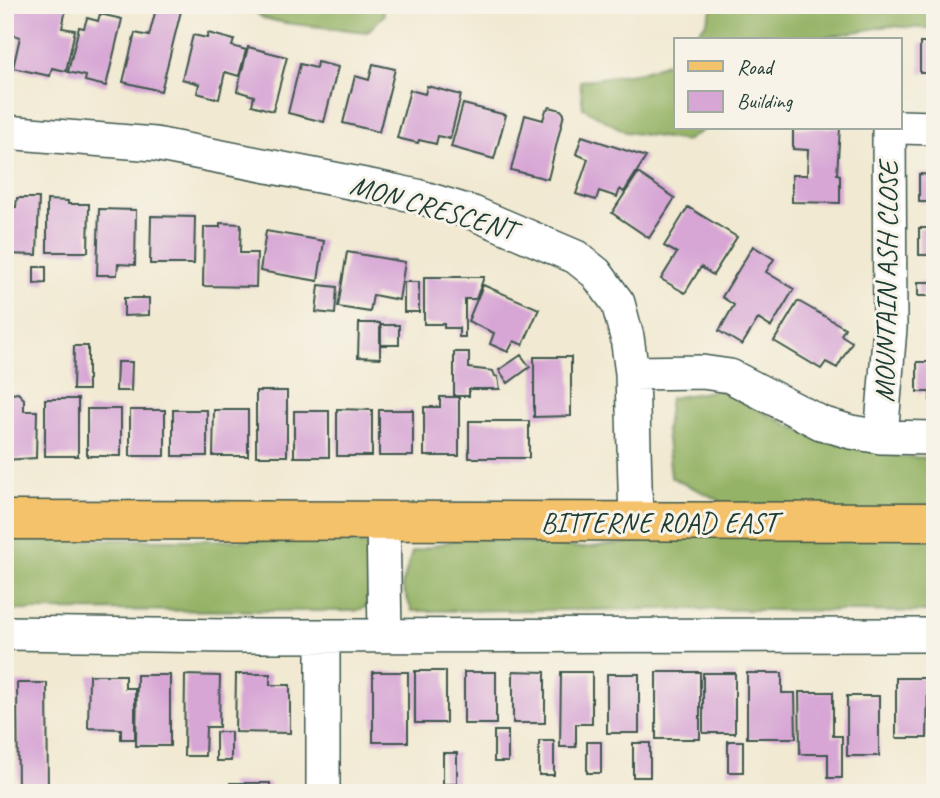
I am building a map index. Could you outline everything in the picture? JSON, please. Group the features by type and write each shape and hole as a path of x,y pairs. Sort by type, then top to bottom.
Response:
{"main road":[{"name":"BITTERNE ROAD EAST","path":"5,520 935,522"}],"street":[{"name":"MOUNTAIN ASH CLOSE","path":"902,127 935,128"},
{"name":"MOUNTAIN ASH CLOSE","path":"881,437 890,328 889,130"},
{"name":"MON CRESCENT","path":"5,132 155,144 396,192 473,213 576,257 596,273 618,303 627,337 632,373 636,522"},
{"name":"MOUNTAIN ASH CLOSE","path":"632,373 702,372 730,376 821,423 881,437 935,438"},
{"path":"383,520 385,635"},
{"path":"5,634 933,635"},
{"path":"323,636 323,793"}],"green space":[{"path":"246,5 382,5 384,15 367,32 285,23 263,18"},
{"path":"713,5 935,5 935,29 888,26 822,38 694,38 707,21"},
{"path":"674,61 674,130 703,130 686,141 626,132 583,108 580,81 641,72"},
{"path":"718,390 819,440 902,457 935,458 935,616 929,612 674,609 412,611 402,586 412,552 466,537 582,548 714,533 721,501 671,477 666,430 670,398"},
{"path":"5,539 349,541 378,547 366,607 355,611 5,610"}],"building":[{"path":"21,5 67,5 62,28 75,30 66,71 52,68 50,76 13,68 20,37 7,33 13,7 20,9"},
{"path":"157,5 181,11 161,91 123,82 135,33 149,36"},
{"path":"100,14 122,19 106,86 85,81 86,76 68,72 79,27 84,28 87,18 98,21"},
{"path":"208,33 234,40 232,46 246,50 239,76 225,72 219,99 197,93 199,84 182,79 193,35 207,38"},
{"path":"935,41 935,73 920,73 920,43"},
{"path":"248,47 287,57 273,111 252,105 254,96 237,91"},
{"path":"317,62 338,67 324,122 288,113 300,64 316,68"},
{"path":"373,64 395,69 379,132 343,123 355,76 369,80"},
{"path":"427,86 461,95 450,139 438,136 436,144 397,138 410,90 425,94"},
{"path":"463,104 506,115 494,159 451,147"},
{"path":"550,107 561,110 564,114 548,179 511,170 525,115 543,120"},
{"path":"793,130 840,130 837,174 840,175 840,203 792,202 792,175 807,175 808,150 793,149"},
{"path":"582,136 646,157 624,192 620,189 617,197 599,191 596,200 576,194 588,159 576,154"},
{"path":"638,173 675,198 649,238 612,213"},
{"path":"919,174 935,175 935,202 919,202"},
{"path":"17,198 39,198 37,255 5,254 5,207 16,207"},
{"path":"47,200 89,204 88,252 47,252"},
{"path":"688,207 737,237 713,275 701,267 685,293 661,279 677,253 664,246"},
{"path":"99,209 136,210 135,265 118,264 117,275 97,275"},
{"path":"151,216 195,217 194,264 150,264"},
{"path":"220,223 241,224 240,253 257,253 256,287 203,286 204,227 220,227"},
{"path":"919,228 935,228 935,255 919,255"},
{"path":"266,231 324,241 318,281 260,271"},
{"path":"753,246 774,259 766,272 794,289 771,327 758,319 742,345 719,331 734,305 722,297"},
{"path":"347,252 405,262 399,300 373,295 370,312 338,307"},
{"path":"34,267 46,267 46,283 34,284"},
{"path":"424,277 484,277 476,299 465,299 465,337 459,337 459,328 444,328 444,324 424,324"},
{"path":"404,282 419,282 419,312 404,312"},
{"path":"918,282 935,282 935,296 918,296"},
{"path":"319,285 337,287 335,314 316,312"},
{"path":"483,285 539,309 523,345 514,341 508,352 490,344 494,333 468,321"},
{"path":"124,298 149,298 149,315 124,316"},
{"path":"798,301 845,328 841,335 852,342 837,368 826,362 821,369 774,341"},
{"path":"359,323 380,323 380,358 358,357"},
{"path":"381,325 399,325 399,345 381,345"},
{"path":"74,346 88,346 88,390 73,390"},
{"path":"454,352 469,352 469,368 493,371 498,377 500,389 469,389 469,396 454,396"},
{"path":"929,353 935,353 935,401 930,401 930,392 917,392 917,362 929,362"},
{"path":"521,355 530,367 508,383 499,370"},
{"path":"534,357 571,357 571,416 534,417"},
{"path":"117,362 132,362 131,391 116,391"},
{"path":"256,391 287,391 287,456 256,456"},
{"path":"18,393 24,399 24,411 37,411 36,458 5,460 6,399 11,394"},
{"path":"440,397 459,397 459,456 424,456 424,407 440,407"},
{"path":"45,399 78,399 78,456 45,456"},
{"path":"87,409 121,409 121,456 87,456"},
{"path":"337,409 372,410 372,456 337,456"},
{"path":"130,410 165,410 165,456 130,456"},
{"path":"173,410 207,410 207,456 173,456"},
{"path":"214,410 248,410 248,456 213,456"},
{"path":"379,410 413,410 413,456 379,456"},
{"path":"294,411 329,411 329,457 294,457"},
{"path":"469,421 529,421 529,458 469,458"},
{"path":"415,671 446,671 446,723 415,723"},
{"path":"513,671 545,672 545,723 513,723"},
{"path":"373,672 408,672 408,742 373,742"},
{"path":"464,672 496,672 496,724 464,724"},
{"path":"561,672 592,672 592,724 576,724 576,747 560,747"},
{"path":"656,672 700,672 700,739 656,739"},
{"path":"703,673 735,673 735,733 703,733"},
{"path":"747,673 782,673 782,693 795,693 796,738 747,738"},
{"path":"236,674 270,674 270,685 290,685 290,733 235,732"},
{"path":"607,674 639,674 639,733 607,733"},
{"path":"89,675 125,675 125,688 135,688 135,739 121,739 121,729 88,728"},
{"path":"137,675 170,675 170,746 136,746"},
{"path":"185,675 220,676 219,727 206,727 205,756 184,756"},
{"path":"896,678 928,678 927,738 896,738"},
{"path":"17,683 47,683 48,793 18,793"},
{"path":"799,692 833,692 833,736 842,736 842,778 828,778 828,754 800,754"},
{"path":"847,696 879,696 879,756 847,756"},
{"path":"494,731 508,731 508,762 494,762"},
{"path":"216,732 231,732 231,761 216,761"},
{"path":"539,741 554,741 554,775 539,775"},
{"path":"728,741 743,741 743,772 728,772"},
{"path":"587,742 601,742 601,773 587,773"},
{"path":"633,743 650,743 650,777 633,777"},
{"path":"443,753 457,753 457,784 443,784"},
{"path":"230,783 270,783 270,793 231,793"}]}
